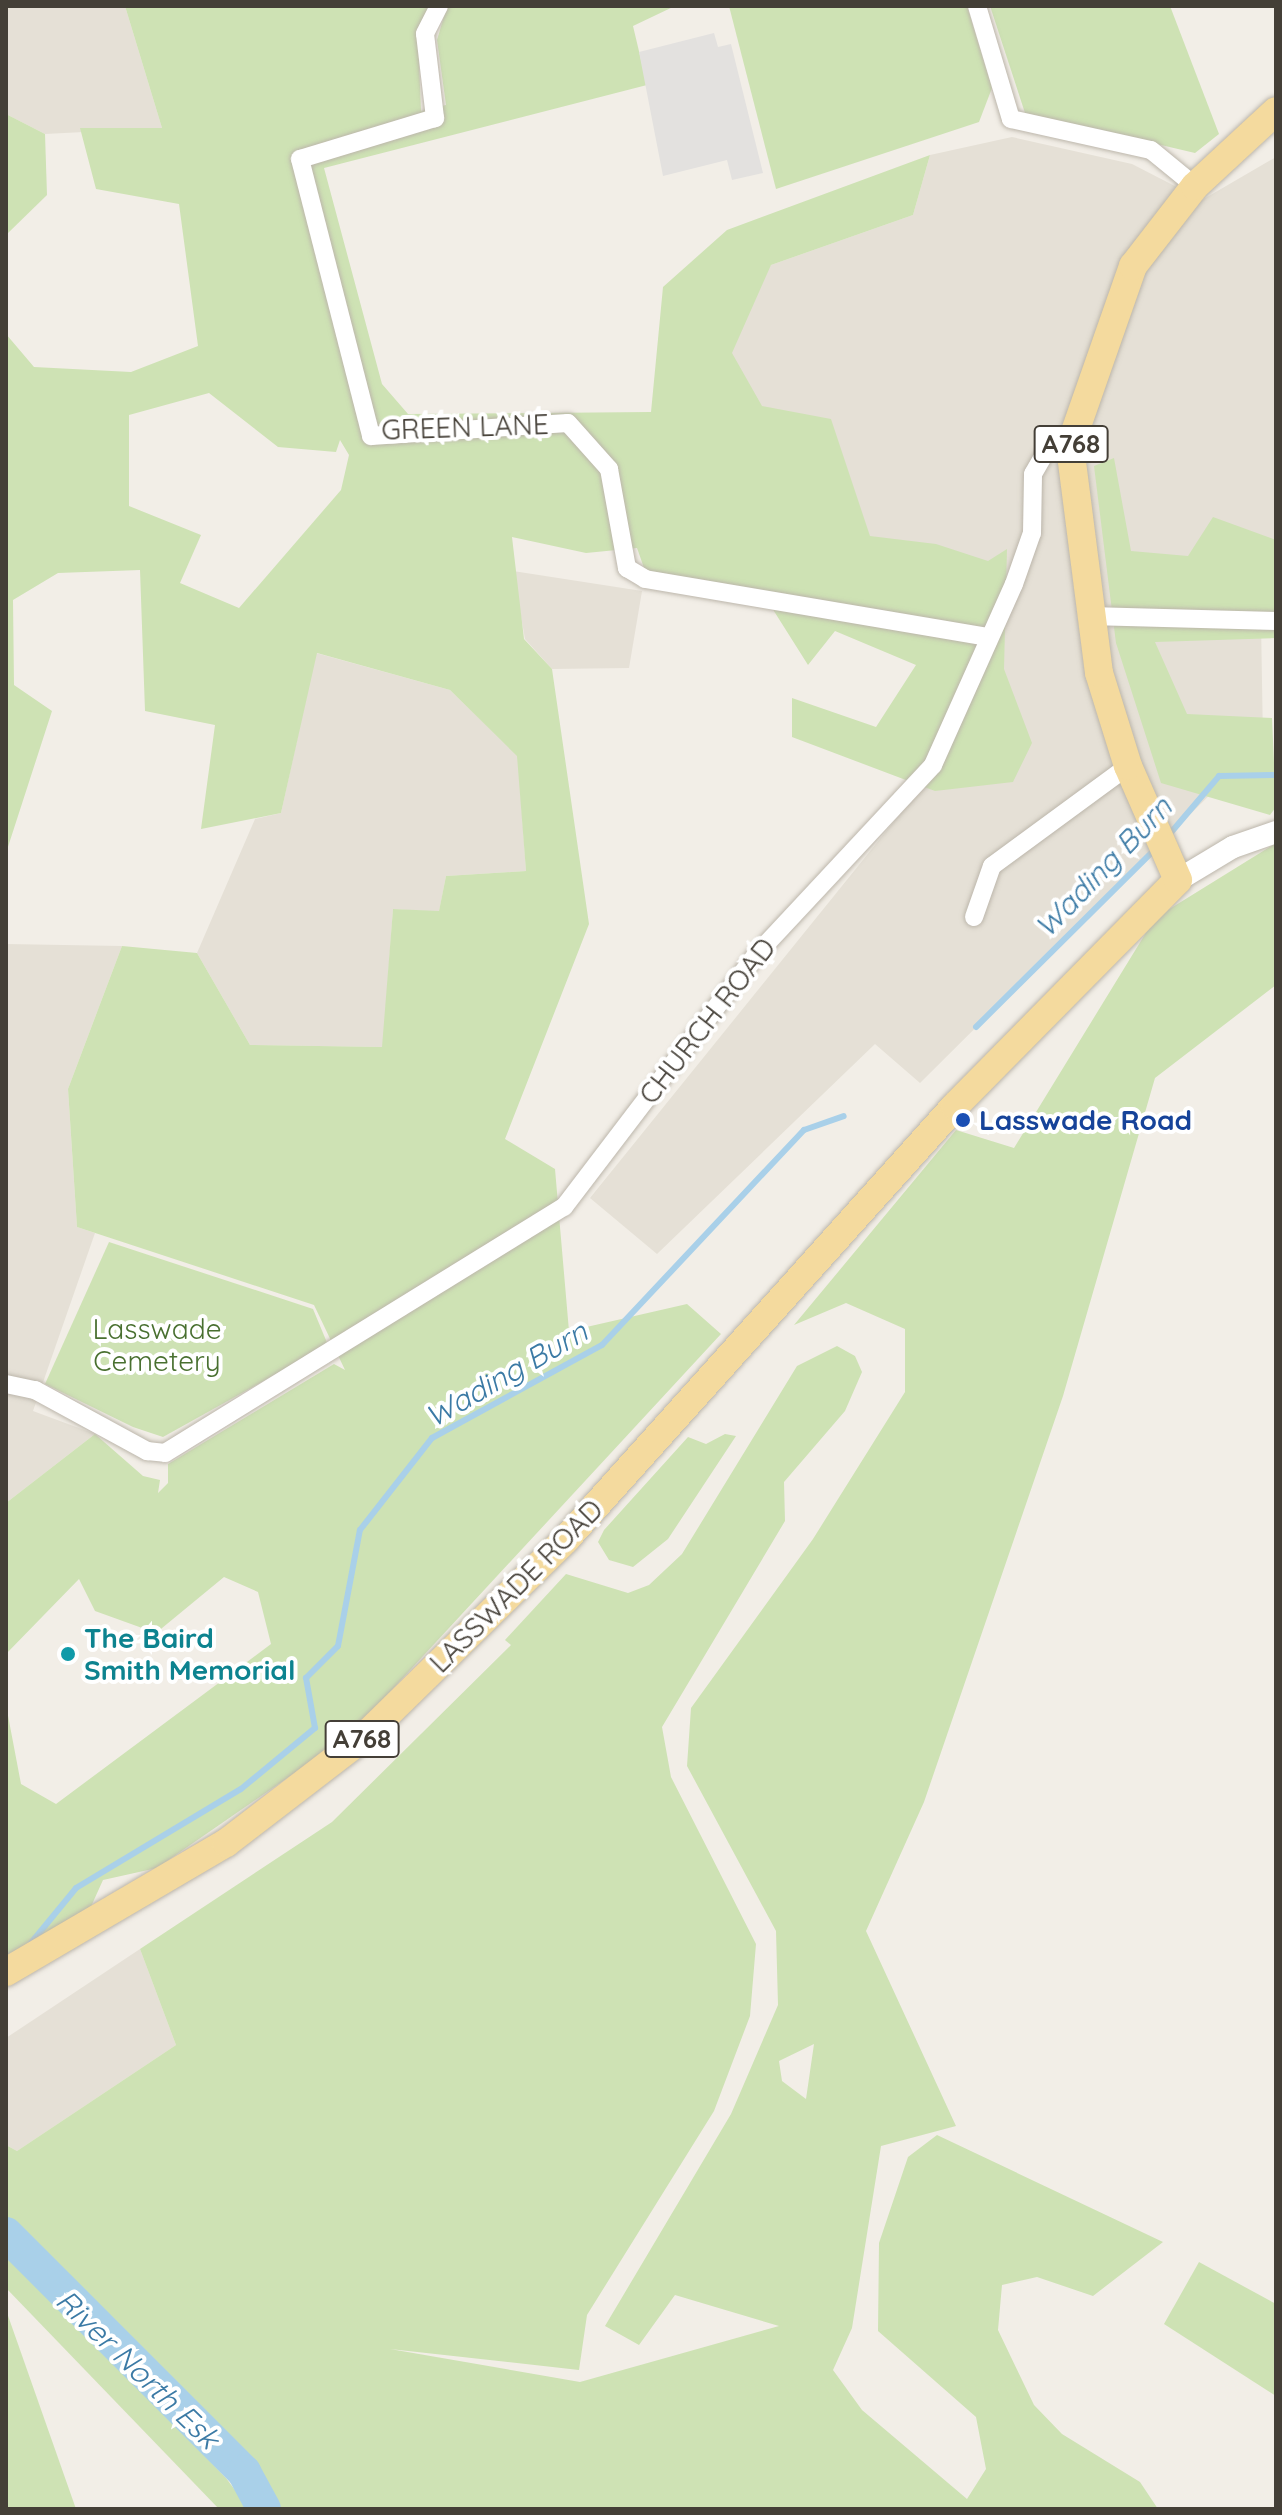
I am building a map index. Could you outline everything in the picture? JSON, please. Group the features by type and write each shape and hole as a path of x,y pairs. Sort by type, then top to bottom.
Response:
{"main road":[{"name":"A768","path":"1166,856 1128,766 1089,616 1070,446 1133,266 1195,186 1276,111"},
{"name":"LASSWADE ROAD","path":"12,1970 130,1904 226,1843 363,1738 566,1539 955,1106 1166,856"}],"street":[{"name":"GREEN LANE","path":"439,6 425,34 435,118 300,159 371,436 568,423 609,469 627,568 645,579 987,637"},
{"path":"977,6 1011,119 1151,150 1195,186"},
{"name":"CHURCH ROAD","path":"6,1384 35,1390 147,1451 165,1453 564,1207 755,956 933,765 1032,533 1033,474 1047,450 1070,446"},
{"path":"1089,616 1276,621"},
{"path":"974,917 992,866 1128,766"},
{"name":"LASSWADE ROAD","path":"1166,856 1233,847 1276,832"}],"shaded area":[{"path":"6,6 125,6 162,128 45,134 6,114"},
{"path":"714,33 718,47 731,44 763,173 732,180 727,160 663,176 639,52"},
{"path":"1012,137 1132,164 1202,200 1276,157 1276,560 1260,561 1263,742 920,1083 875,1044 657,1254 590,1198 997,694 807,542 678,344 771,265 913,215 930,155"},
{"path":"513,571 642,591 629,668 552,669 525,639"},
{"path":"316,653 450,690 518,756 526,871 446,876 439,912 393,909 383,1047 250,1045 197,953 255,819 281,813"},
{"path":"6,944 122,946 68,1089 77,1227 95,1233 33,1411 95,1434 6,1503"},
{"path":"140,1949 176,2045 17,2151 6,2145 6,2038"}],"green space":[{"path":"125,6 432,6 418,36 421,111 446,105 437,40 447,6 675,6 633,26 647,85 324,168 382,384 408,414 651,412 663,287 727,230 930,155 913,215 771,265 732,353 762,406 831,419 870,536 936,544 988,561 1007,549 1004,669 1032,743 1013,782 935,791 792,737 792,698 876,727 916,665 835,631 808,665 772,608 649,582 637,548 586,553 512,537 524,639 552,669 589,924 505,1139 555,1169 569,1331 687,1304 721,1334 351,1734 157,1868 103,1880 89,1911 6,1960 6,1705 21,1784 56,1804 271,1644 258,1592 224,1577 156,1633 95,1611 79,1579 6,1654 6,1503 95,1434 143,1476 160,1480 158,1493 168,1483 168,1464 334,1364 345,1370 314,1305 77,1227 68,1089 122,946 197,953 250,1045 382,1047 393,909 439,911 446,876 526,871 517,756 450,690 317,653 281,813 201,829 215,725 145,711 140,570 58,573 13,600 14,685 52,711 6,853 6,334 34,367 131,372 198,346 179,204 96,189 80,128 162,128","holes":["209,393 278,447 336,452 340,440 349,455 341,490 239,608 180,583 201,535 129,506 129,415"]},
{"path":"729,6 967,6 992,88 979,122 776,189"},
{"path":"990,6 1170,6 1219,134 1195,153 1025,113"},
{"path":"6,114 45,134 47,195 6,235"},
{"path":"1114,458 1131,551 1188,556 1213,517 1276,540 1276,638 1155,642 1187,714 1272,718 1276,807 1270,815 1161,783 1116,643 1094,466"},
{"path":"1276,843 1276,985 1155,1078 1063,1396 924,1802 866,1931 956,2126 881,2146 852,2328 833,2370 862,2410 967,2499 986,2469 976,2417 878,2331 879,2243 908,2157 937,2135 1163,2242 1093,2296 1037,2277 1002,2285 998,2330 1034,2405 1062,2434 1140,2482 1158,2509 281,2509 254,2465 6,2216 6,2145 17,2151 176,2045 140,1949 332,1822 511,1645 505,1640 566,1574 628,1593 649,1585 682,1554 797,1366 837,1346 855,1356 862,1372 845,1411 784,1482 785,1521 662,1727 671,1777 756,1944 750,2016 714,2111 587,2315 579,2370 390,2349 580,2382 779,2326 675,2295 639,2345 605,2326 731,2114 778,2005 776,1931 687,1766 691,1708 813,1539 905,1392 905,1329 846,1303 794,1325 956,1130 1014,1148 1155,918","holes":["814,2044 806,2099 782,2081 779,2061"]},
{"name":"Lasswade Cemetery","path":"109,1242 313,1309 328,1345 163,1437 133,1427 45,1384"},
{"path":"725,1434 736,1436 668,1539 633,1567 609,1560 598,1542 604,1530 688,1437 706,1444"},
{"path":"6,2248 226,2478 249,2509 219,2509 6,2288"},
{"path":"1199,2262 1276,2304 1276,2396 1164,2324"},
{"path":"6,2310 76,2509 6,2509"}],"waterway":[{"name":"Wading Burn","path":"1168,836 1219,776 1276,775"},
{"name":"Wading Burn","path":"976,1027 1154,850"},
{"name":"Wading Burn","path":"31,1943 76,1888 241,1789 315,1728 306,1678 338,1646 360,1530 432,1438 602,1345 804,1130 844,1116"},
{"name":"River North Esk","path":"6,2234 244,2472 264,2509"}],"place":[{"name":"Lasswade Road","path":"963,1120"},
{"name":"The Baird Smith Memorial","path":"68,1654"}]}
